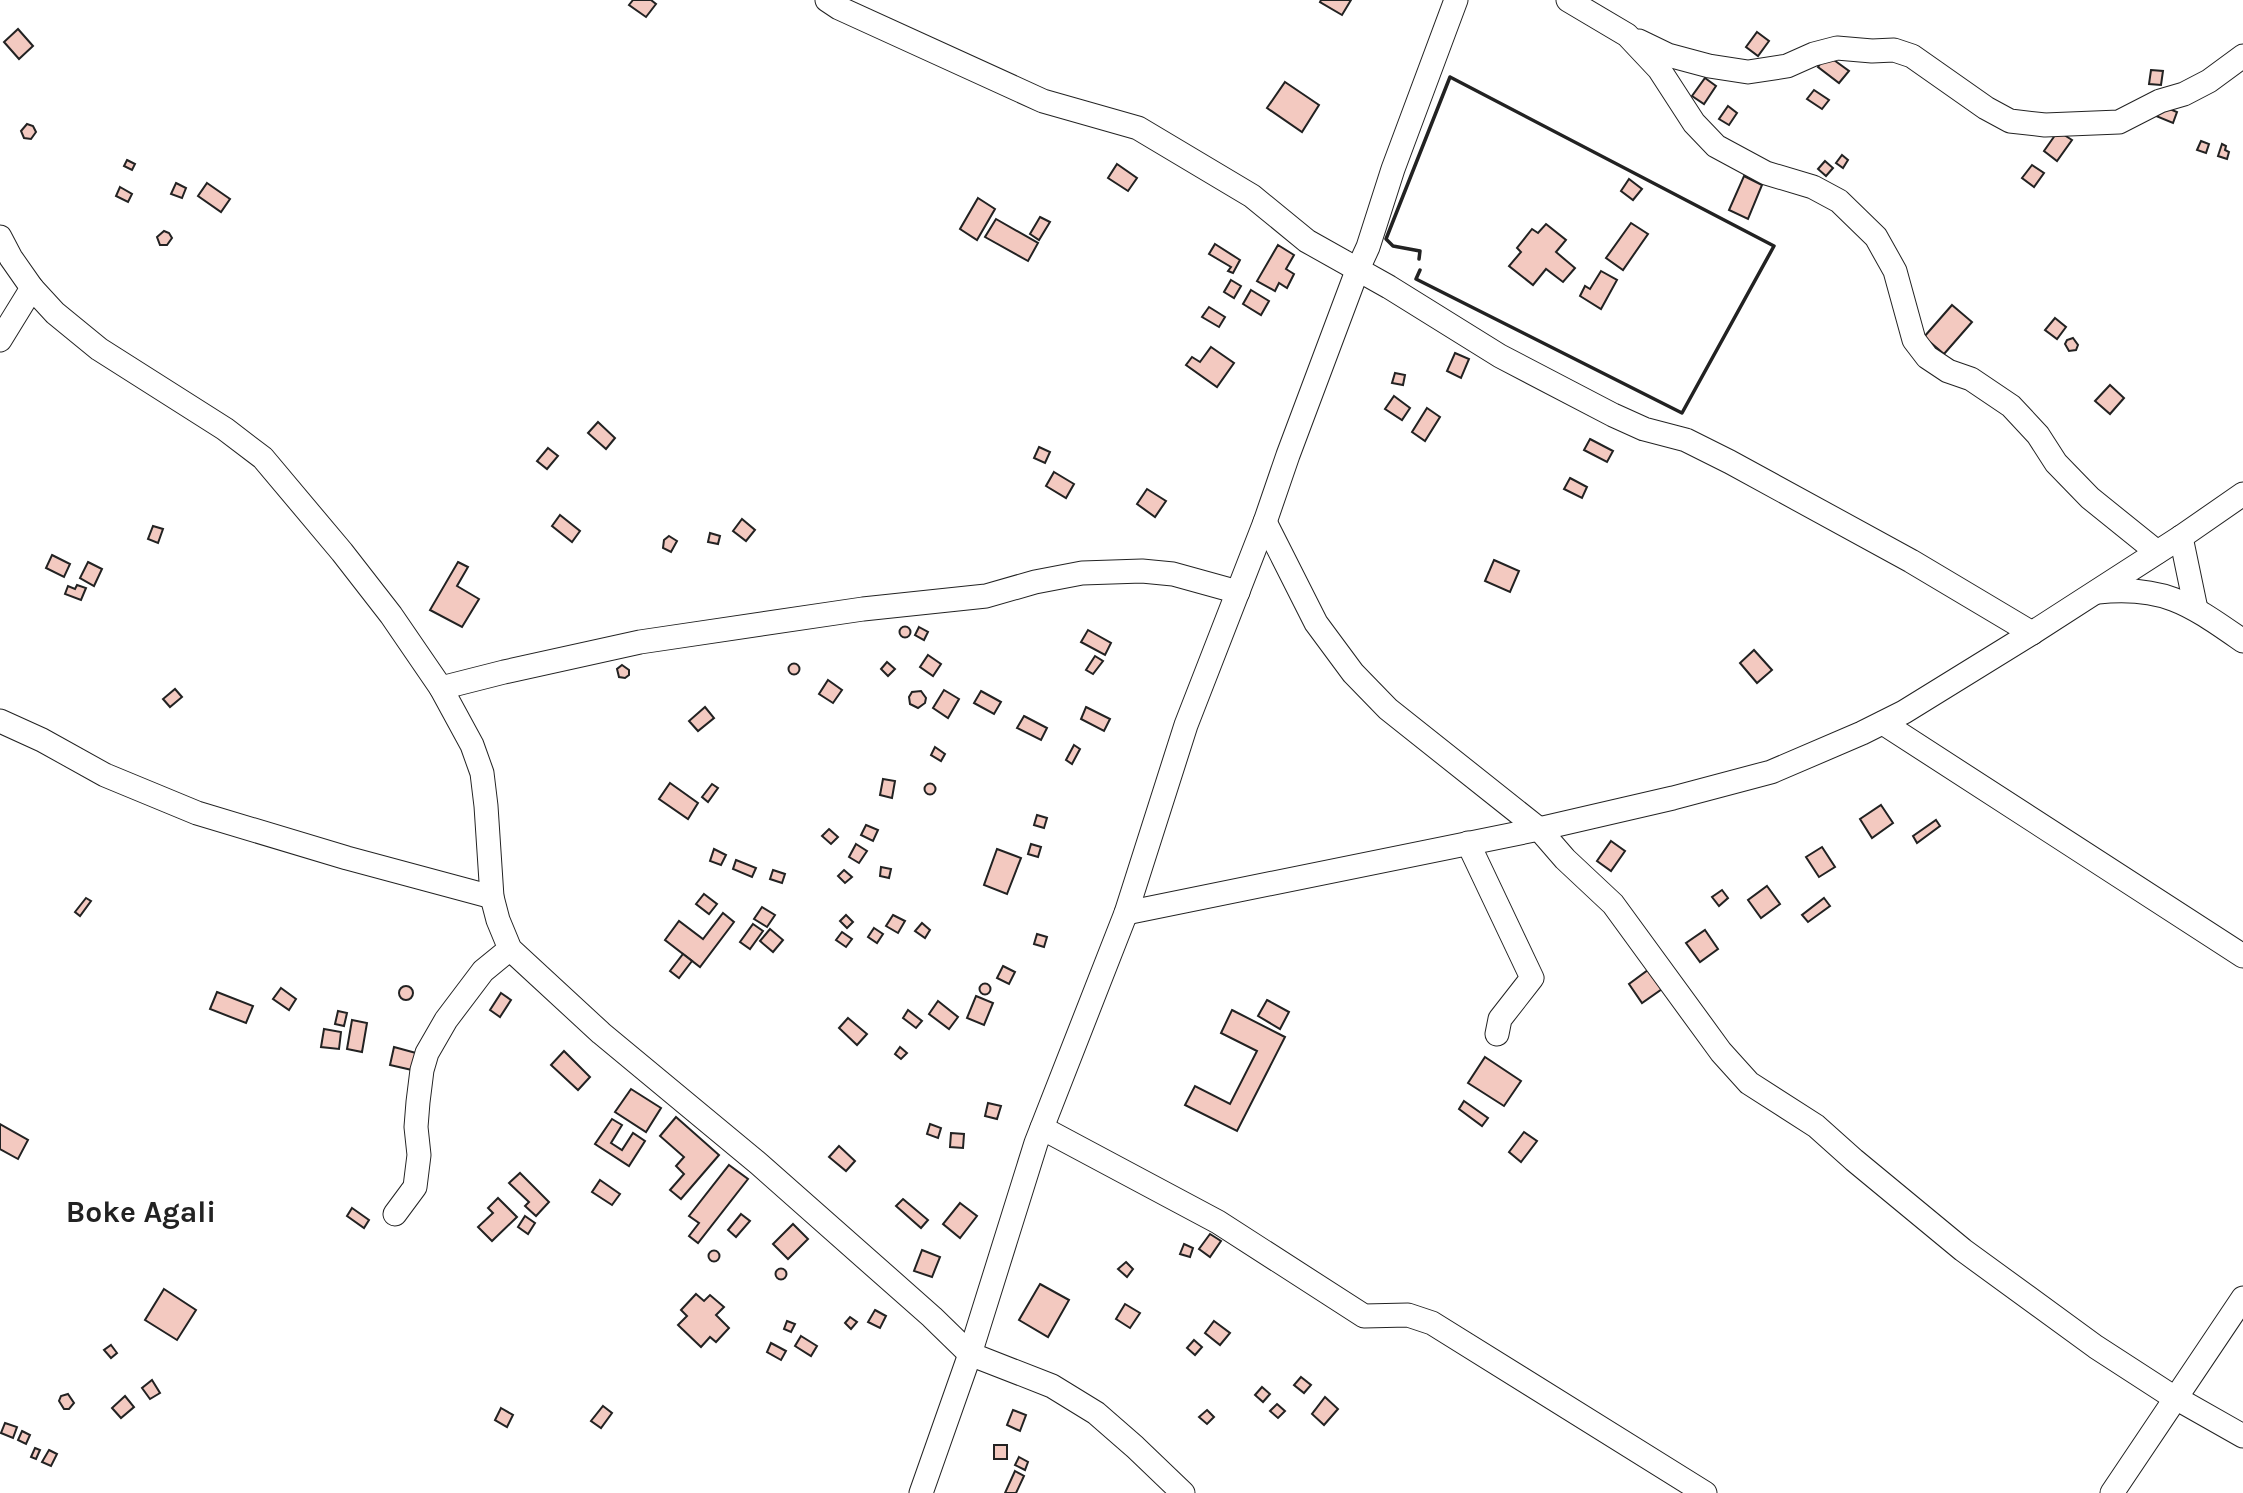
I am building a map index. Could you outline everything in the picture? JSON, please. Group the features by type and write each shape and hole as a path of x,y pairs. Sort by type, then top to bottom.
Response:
{"street":[{"path":"827,0 839,8 1043,101 1138,128 1252,196 1307,241 1389,287 1500,356 1613,415 1644,429 1686,440 1730,462 1911,561 2032,633"},
{"path":"921,1493 970,1354 1042,1128 1126,914 1186,725 1368,247 1393,169 1456,0"},
{"path":"1568,0 1627,35 1668,55 1709,66 1748,72 1787,66 1814,54 1838,48 1894,50 1912,56 1986,108 2010,121 2045,125 2119,122 2160,101 2192,90 2243,56"},
{"path":"1627,35 1659,69 1694,123 1716,146 1766,173 1813,187 1839,201 1877,237 1895,271 1914,340 1927,358 1948,371 1971,379 2011,407 2038,435 2056,463 2090,498 2157,552"},
{"path":"0,237 32,288 55,313 99,349 225,429 263,458 391,615 441,688 472,745 482,773 492,897 510,949 601,1033 759,1164 970,1354 1052,1386 1096,1413 1183,1493"},
{"path":"0,340 32,288"},
{"path":"1126,914 1539,829 1674,798 1771,772 1883,723 2032,633 2243,494"},
{"path":"1265,522 1316,623 1353,673 1388,709 1539,829 1565,859 1613,904 1720,1052 1749,1083 1816,1126 1964,1250 2096,1347 2177,1399 2243,1436"},
{"path":"2181,537 2196,609"},
{"path":"441,688 640,642 854,611 986,596 1035,582 1082,573 1142,571 1173,574 1238,592"},
{"path":"2095,592 2126,589 2165,596 2196,609 2243,641"},
{"path":"0,721 42,740 105,775 197,813 359,862 492,897"},
{"path":"1883,723 2243,956"},
{"path":"1468,843 1532,978 1500,1019 1497,1034"},
{"path":"395,1213 415,1187 419,1155 416,1127 418,1102 427,1053 446,1020 483,971 510,949"},
{"path":"1042,1128 1218,1223 1364,1316 1408,1315 1432,1322 1705,1493"},
{"path":"2112,1493 2243,1297"}],"building":[{"path":"633,0 651,0 656,4 646,17 629,5"},
{"path":"1351,0 1342,15 1320,2"},
{"path":"18,29 33,46 19,59 4,42"},
{"path":"1757,32 1769,41 1758,56 1746,47"},
{"path":"1827,55 1849,71 1839,83 1818,67"},
{"path":"2151,70 2163,71 2161,85 2149,84"},
{"path":"1705,78 1716,86 1704,104 1692,96"},
{"path":"1285,82 1319,105 1302,132 1267,108"},
{"path":"1814,90 1829,100 1822,109 1807,99"},
{"path":"2160,105 2177,112 2173,123 2156,116"},
{"path":"1728,106 1737,113 1729,125 1719,119"},
{"path":"27,124 33,126 36,132 31,139 24,138 21,131"},
{"path":"2058,131 2072,140 2057,161 2044,151"},
{"path":"2201,141 2209,144 2206,153 2197,150"},
{"path":"2222,144 2229,152 2227,159 2218,156"},
{"path":"1842,155 1848,160 1843,168 1836,163"},
{"path":"127,160 135,164 132,170 124,166"},
{"path":"1825,161 1833,168 1826,176 1818,169"},
{"path":"1117,164 1137,178 1128,191 1108,178"},
{"path":"2032,165 2044,173 2034,187 2022,178"},
{"path":"1744,176 1762,185 1748,219 1729,210"},
{"path":"1629,179 1642,189 1633,200 1621,191"},
{"path":"176,183 186,188 182,198 171,194"},
{"path":"207,183 230,199 221,212 198,196"},
{"path":"120,187 132,194 128,202 116,196"},
{"path":"978,198 995,209 977,240 960,229"},
{"path":"1040,217 1050,222 1039,240 1030,234"},
{"path":"996,219 1038,243 1028,261 985,237"},
{"path":"1631,223 1648,234 1623,270 1606,258"},
{"path":"1546,224 1566,240 1556,252 1575,268 1563,282 1546,269 1533,285 1509,266 1521,252 1517,248 1532,229 1538,233"},
{"path":"164,231 172,238 167,245 160,245 157,237"},
{"path":"1215,244 1240,260 1233,273 1228,271 1231,267 1209,254"},
{"path":"1278,245 1294,255 1286,269 1294,274 1287,288 1279,283 1275,291 1257,281"},
{"path":"1601,271 1617,280 1601,309 1580,296 1585,286 1590,289"},
{"path":"1231,280 1241,286 1234,298 1224,292"},
{"path":"1251,290 1269,301 1261,315 1243,304"},
{"path":"1952,305 1972,322 1944,354 1924,337"},
{"path":"1209,307 1225,317 1219,327 1202,317"},
{"path":"2055,318 2066,327 2057,339 2045,330"},
{"path":"2073,338 2078,345 2076,350 2069,351 2065,344"},
{"path":"1211,347 1234,363 1217,387 1186,365 1192,357 1200,362"},
{"path":"1455,353 1469,359 1461,378 1447,371"},
{"path":"1395,373 1405,375 1403,385 1392,383"},
{"path":"2110,385 2124,398 2110,414 2095,401"},
{"path":"1394,396 1410,408 1402,420 1385,409"},
{"path":"1427,408 1440,417 1425,441 1412,432"},
{"path":"598,422 615,438 606,449 588,433"},
{"path":"1590,439 1613,451 1607,462 1584,450"},
{"path":"1039,447 1050,452 1045,463 1034,458"},
{"path":"548,448 558,456 547,469 537,461"},
{"path":"1054,472 1074,484 1066,498 1046,486"},
{"path":"1570,478 1587,487 1582,498 1564,489"},
{"path":"1147,489 1166,501 1155,517 1137,504"},
{"path":"560,515 580,531 572,542 552,526"},
{"path":"742,519 755,530 746,541 733,531"},
{"path":"153,526 163,529 158,543 148,539"},
{"path":"710,533 720,536 718,544 708,542"},
{"path":"669,536 677,541 671,552 663,548 664,540"},
{"path":"52,555 70,564 64,577 46,568"},
{"path":"1494,560 1519,571 1510,592 1485,581"},
{"path":"88,562 102,569 94,586 80,578"},
{"path":"458,562 468,567 457,586 479,599 462,627 430,610"},
{"path":"77,585 86,588 81,600 65,594 68,586 75,589"},
{"path":"905,627 909,628 909,636 905,637 901,636 900,632 901,628"},
{"path":"919,627 928,632 924,640 915,635"},
{"path":"1088,630 1111,643 1105,655 1081,642"},
{"path":"1754,650 1772,670 1757,683 1740,663"},
{"path":"928,655 941,664 933,676 920,667"},
{"path":"1095,656 1103,661 1093,674 1086,670"},
{"path":"887,662 895,669 888,676 881,669"},
{"path":"794,664 798,665 798,673 794,674 790,673 789,669 790,665"},
{"path":"622,665 629,670 629,675 625,678 619,677 617,669"},
{"path":"828,680 842,690 833,703 819,694"},
{"path":"175,689 182,697 170,707 163,699"},
{"path":"944,690 959,699 948,718 933,708"},
{"path":"921,691 926,698 925,703 918,708 910,704 909,697 912,692"},
{"path":"981,691 1001,702 994,714 974,703"},
{"path":"705,707 714,718 698,731 689,721"},
{"path":"1086,707 1110,719 1104,731 1081,719"},
{"path":"1024,716 1047,728 1041,740 1017,728"},
{"path":"1074,745 1080,749 1072,764 1066,760"},
{"path":"935,747 945,754 941,761 931,755"},
{"path":"883,779 895,781 892,798 880,795"},
{"path":"670,783 698,803 688,819 659,799"},
{"path":"712,784 718,788 708,802 702,797"},
{"path":"930,784 934,785 934,793 930,794 926,793 925,789 926,785"},
{"path":"1881,805 1893,823 1872,838 1860,819"},
{"path":"1037,815 1047,818 1044,828 1034,825"},
{"path":"1936,820 1940,826 1917,843 1913,836"},
{"path":"866,825 878,830 873,841 861,835"},
{"path":"829,829 838,837 831,844 822,836"},
{"path":"1611,841 1625,851 1611,871 1597,861"},
{"path":"856,844 867,851 859,863 849,857"},
{"path":"1031,844 1041,847 1038,857 1028,854"},
{"path":"1822,847 1835,867 1819,877 1806,857"},
{"path":"714,849 726,855 721,865 710,861"},
{"path":"997,849 1021,858 1007,894 984,885"},
{"path":"736,860 756,868 752,877 733,869"},
{"path":"881,867 891,869 889,878 880,876"},
{"path":"773,870 785,874 782,883 770,879"},
{"path":"844,870 852,877 845,883 838,876"},
{"path":"1767,886 1780,904 1761,918 1748,900"},
{"path":"1722,890 1728,898 1719,906 1712,897"},
{"path":"704,894 717,904 709,914 696,904"},
{"path":"86,898 91,901 80,916 75,912"},
{"path":"1824,898 1830,906 1808,922 1802,915"},
{"path":"762,907 775,915 767,927 754,919"},
{"path":"723,913 734,922 700,967 665,940 679,921 703,939"},
{"path":"846,915 853,922 847,928 840,921"},
{"path":"893,915 905,921 898,933 886,926"},
{"path":"922,923 930,930 925,938 915,931"},
{"path":"753,924 763,931 750,949 740,942"},
{"path":"874,928 883,934 877,943 868,937"},
{"path":"770,929 783,940 773,952 760,941"},
{"path":"1705,930 1718,949 1700,962 1686,943"},
{"path":"842,932 852,939 846,947 836,940"},
{"path":"1037,934 1047,937 1044,947 1034,944"},
{"path":"683,954 692,961 679,978 670,971"},
{"path":"1003,966 1015,972 1009,984 997,978"},
{"path":"1648,970 1662,989 1642,1003 1629,984"},
{"path":"985,984 989,985 989,993 985,994 981,993 980,989 981,985"},
{"path":"406,986 411,988 411,998 406,1000 401,998 399,993 401,988"},
{"path":"281,988 296,999 289,1010 273,999"},
{"path":"217,992 253,1006 246,1023 210,1009"},
{"path":"501,993 511,1000 500,1017 490,1010"},
{"path":"976,996 993,1003 984,1025 967,1018"},
{"path":"1267,1000 1289,1012 1280,1029 1258,1016"},
{"path":"938,1001 958,1017 949,1029 929,1014"},
{"path":"908,1010 922,1021 916,1028 903,1018"},
{"path":"1232,1010 1285,1037 1237,1131 1185,1105 1195,1086 1230,1104 1257,1051 1221,1033"},
{"path":"338,1011 347,1013 344,1026 335,1024"},
{"path":"848,1018 867,1034 857,1045 839,1028"},
{"path":"352,1020 367,1023 362,1052 347,1049"},
{"path":"324,1029 341,1032 339,1049 321,1047"},
{"path":"394,1047 416,1053 412,1070 390,1065"},
{"path":"900,1047 907,1053 901,1059 895,1054"},
{"path":"564,1051 590,1077 578,1090 551,1065"},
{"path":"1485,1057 1521,1081 1504,1106 1468,1083"},
{"path":"631,1089 661,1108 646,1132 615,1112"},
{"path":"1464,1101 1488,1118 1482,1126 1459,1109"},
{"path":"988,1103 1001,1106 997,1119 985,1116"},
{"path":"676,1117 719,1155 681,1199 670,1190 684,1174 676,1166 684,1157 660,1136"},
{"path":"612,1119 622,1125 611,1143 622,1150 633,1133 645,1141 629,1166 595,1144"},
{"path":"0,1124 28,1140 18,1159 0,1149"},
{"path":"930,1124 941,1128 938,1138 927,1134"},
{"path":"1524,1132 1537,1141 1521,1162 1509,1152"},
{"path":"951,1133 964,1134 963,1148 950,1147"},
{"path":"839,1146 855,1161 846,1171 829,1157"},
{"path":"729,1165 748,1179 698,1243 689,1236 699,1223 689,1216"},
{"path":"520,1173 549,1202 536,1216 525,1206 529,1202 509,1183"},
{"path":"600,1180 620,1194 612,1205 592,1192"},
{"path":"498,1198 517,1217 492,1241 478,1227 493,1213 488,1208"},
{"path":"903,1199 928,1220 921,1228 896,1206"},
{"path":"960,1203 977,1216 960,1238 943,1224"},
{"path":"352,1208 369,1220 364,1228 347,1216"},
{"path":"741,1214 750,1221 736,1237 728,1230"},
{"path":"525,1216 535,1223 528,1234 518,1227"},
{"path":"793,1224 808,1239 788,1259 773,1244"},
{"path":"1210,1234 1221,1241 1210,1257 1199,1249"},
{"path":"1184,1244 1193,1248 1190,1257 1180,1254"},
{"path":"922,1250 940,1257 932,1277 914,1271"},
{"path":"714,1251 718,1252 718,1260 714,1261 710,1260 709,1256 710,1252"},
{"path":"1126,1262 1133,1269 1127,1277 1118,1269"},
{"path":"781,1269 785,1270 785,1278 781,1279 777,1278 776,1274 777,1270"},
{"path":"1040,1284 1069,1300 1048,1337 1019,1320"},
{"path":"164,1289 196,1310 177,1340 145,1320"},
{"path":"696,1294 704,1301 710,1295 724,1307 716,1315 729,1328 716,1342 710,1337 701,1347 678,1325 687,1316 681,1310"},
{"path":"1125,1304 1140,1313 1130,1328 1116,1319"},
{"path":"875,1310 886,1316 880,1328 868,1322"},
{"path":"850,1317 857,1322 851,1329 845,1323"},
{"path":"787,1321 795,1324 791,1332 784,1329"},
{"path":"1214,1321 1230,1333 1220,1345 1205,1333"},
{"path":"801,1336 817,1346 811,1356 795,1346"},
{"path":"1194,1340 1202,1347 1195,1355 1187,1348"},
{"path":"771,1343 786,1351 781,1360 767,1352"},
{"path":"111,1345 117,1353 111,1358 104,1350"},
{"path":"1301,1377 1311,1385 1304,1393 1294,1385"},
{"path":"152,1380 160,1393 150,1399 142,1388"},
{"path":"1262,1387 1270,1394 1263,1402 1255,1395"},
{"path":"68,1394 74,1403 69,1409 64,1409 59,1401 61,1396"},
{"path":"125,1396 134,1407 121,1418 112,1408"},
{"path":"1325,1397 1338,1409 1324,1425 1312,1414"},
{"path":"1277,1404 1285,1411 1278,1418 1270,1411"},
{"path":"603,1406 612,1413 601,1428 591,1421"},
{"path":"501,1408 513,1415 507,1427 495,1420"},
{"path":"1013,1410 1026,1415 1020,1431 1007,1425"},
{"path":"1207,1410 1214,1417 1207,1424 1199,1417"},
{"path":"5,1423 17,1427 13,1438 1,1433"},
{"path":"22,1431 30,1435 26,1444 18,1440"},
{"path":"994,1445 1007,1445 1007,1459 994,1459"},
{"path":"35,1448 40,1450 36,1459 31,1457"},
{"path":"49,1450 57,1454 51,1466 42,1462"},
{"path":"1019,1457 1028,1462 1025,1470 1015,1465"},
{"path":"1015,1471 1024,1476 1016,1493 1005,1493"}],"wall":[{"path":"1419,259 1420,251 1393,246 1386,239 1450,77 1774,246 1682,413 1416,279 1420,270"}],"district":[{"name":"Boke Agali","path":"141,1212"}]}
